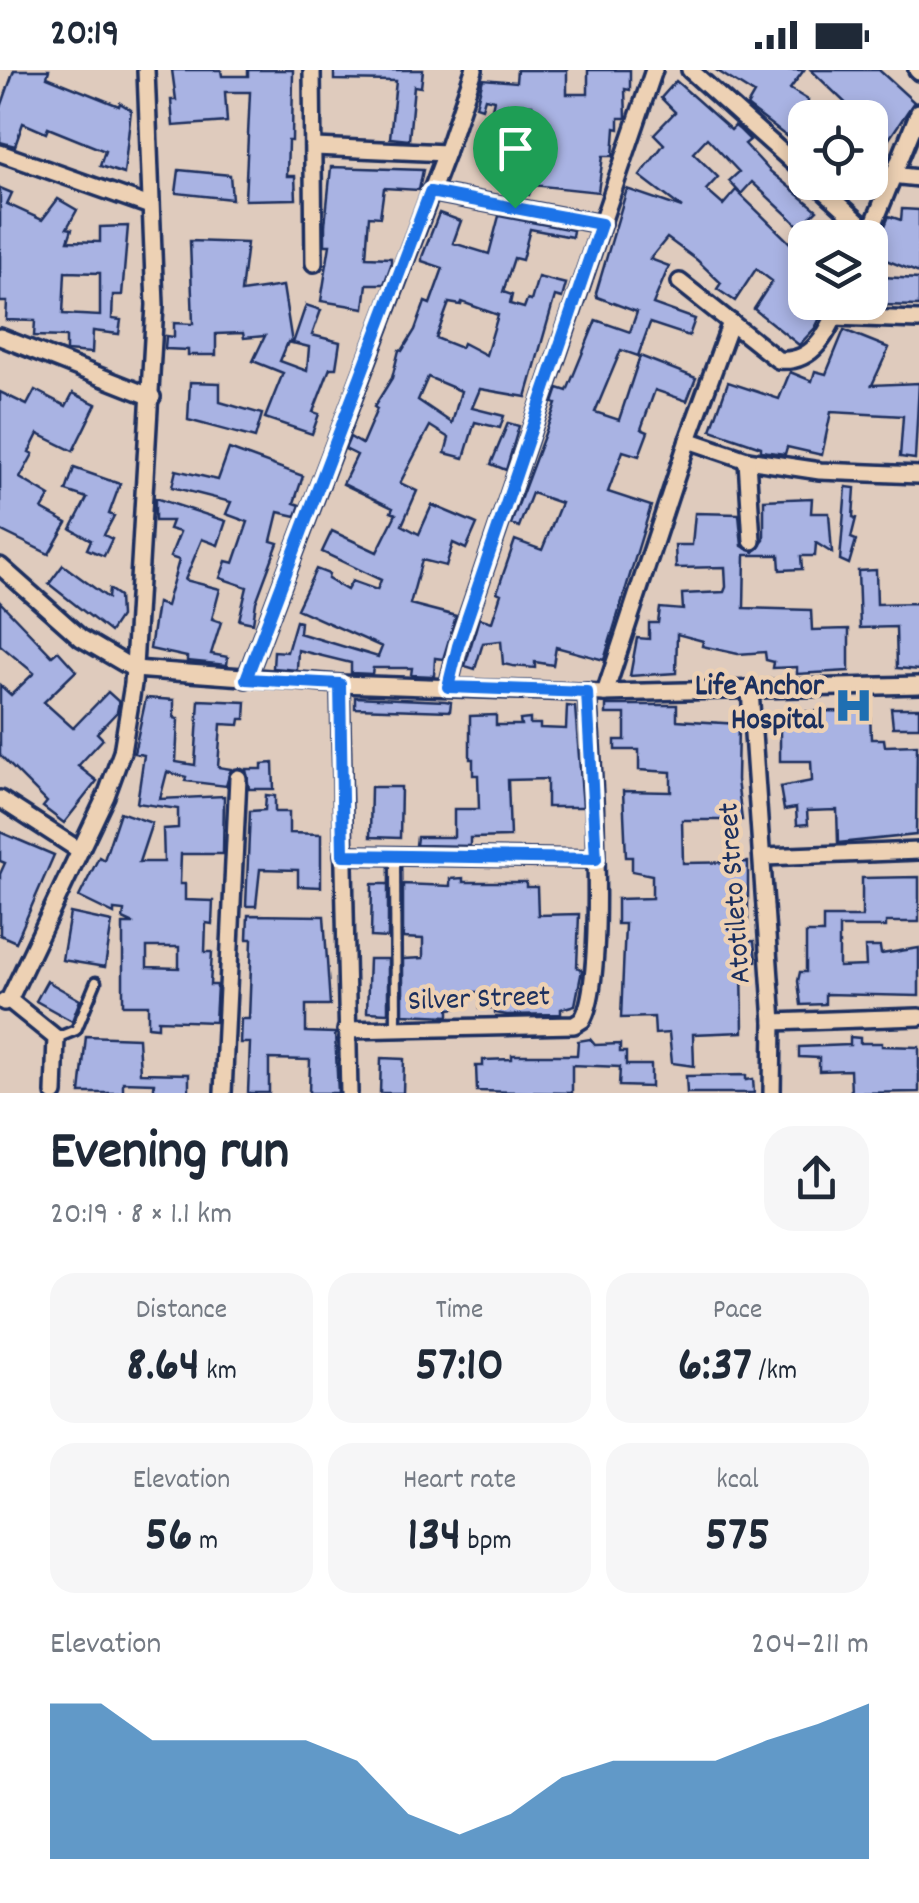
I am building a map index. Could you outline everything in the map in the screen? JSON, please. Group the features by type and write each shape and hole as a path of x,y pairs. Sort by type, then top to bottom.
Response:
{"street":[{"path":"54,1093 56,1038 5,1002 106,796 122,752 134,669 152,398 155,305 146,70"},
{"path":"312,70 314,263"},
{"path":"246,679 446,154 474,70"},
{"path":"448,687 458,646 654,70"},
{"path":"690,70 788,159"},
{"path":"874,220 919,112"},
{"path":"315,147 446,154"},
{"path":"0,153 150,206"},
{"path":"891,175 919,178"},
{"path":"430,192 601,224"},
{"path":"833,200 854,220"},
{"path":"680,282 778,360 792,362 810,354 832,320"},
{"path":"888,316 919,320"},
{"path":"605,693 688,440 732,322"},
{"path":"0,337 152,398"},
{"path":"688,440 747,460 820,471 919,476"},
{"path":"747,460 752,541"},
{"path":"0,566 82,638 134,669 340,684 605,693 919,686"},
{"path":"340,684 350,1093"},
{"name":"Atotileto Street","path":"750,690 764,857 773,1022 772,1093"},
{"name":"Silver Street","path":"346,1030 574,1025 582,1020 592,987 596,859 587,692"},
{"path":"222,1093 238,778"},
{"path":"0,800 79,850"},
{"path":"764,857 919,851"},
{"path":"343,855 596,859"},
{"path":"773,1022 919,1017"}],"lane":[{"path":"395,858 395,1031"},
{"path":"56,1038 76,1030 96,982"}],"building":[{"path":"14,70 49,70 47,77 131,110 124,174 100,166 105,151 48,128 46,133 23,123 15,146 0,142 0,110"},
{"path":"172,70 221,70 222,76 248,76 248,70 293,70 292,141 288,141 287,176 295,176 296,199 245,200 250,92 225,92 227,122 173,126 171,100 176,100"},
{"path":"334,70 423,70 421,87 414,86 409,140 390,138 396,81 334,80"},
{"path":"517,70 567,70 567,94 588,94 588,70 630,70 630,90 625,89 626,118 619,118 619,129 615,128 613,156 603,156 598,192 533,185 529,195 513,190 521,179 533,134 532,105 503,105 498,129 488,127 494,100 485,98 482,108 476,106 483,79 516,82"},
{"path":"716,70 804,70 790,89 808,100 788,100 788,138 747,106 754,94"},
{"path":"811,70 879,70 914,102 889,139 888,100 842,100"},
{"path":"676,81 731,130 735,126 750,140 745,144 788,186 788,200 805,200 817,210 807,220 793,220 752,182 741,194 729,181 739,172 707,138 693,153 718,177 706,190 723,205 736,190 788,241 788,320 819,320 799,345 754,309 772,281 756,269 735,301 717,289 721,283 697,260 667,238 650,259 669,266 653,304 695,319 689,336 650,323 638,356 621,350 595,412 619,420 640,356 696,378 687,401 655,390 641,429 648,432 639,456 623,451 608,492 651,506 604,660 556,647 553,665 535,662 535,668 513,666 503,664 501,641 483,643 475,669 465,666 479,618 492,622 501,594 497,592 515,540 542,550 561,503 532,493 519,527 511,524 556,404 553,403 558,388 567,391 596,320 630,332 637,312 597,297 596,293 627,189 682,208 640,176 664,144 654,134 675,112 661,98"},
{"path":"331,167 423,170 419,190 384,188 380,217 369,216 366,257 391,258 391,265 384,284 367,284 364,308 321,301 330,245 325,245 325,225"},
{"path":"179,170 230,175 232,199 176,193"},
{"path":"0,188 12,193 7,204 42,220 58,199 77,210 67,228 72,229 68,241 100,242 100,227 128,226 122,295 113,295 112,319 121,320 119,334 93,331 92,353 66,351 66,337 34,336 35,321 6,320 7,302 0,302","holes":["65,272 100,273 100,316 63,314"]},
{"path":"902,209 919,210 919,273 888,261 887,220 889,216 901,220"},
{"path":"439,213 461,221 453,243 489,254 499,216 573,230 572,237 530,229 522,260 514,258 503,292 512,295 510,304 524,308 527,300 531,301 538,277 566,284 562,298 555,296 526,397 480,389 472,408 504,416 500,428 475,422 464,458 445,453 449,438 430,426 400,483 417,491 402,525 419,534 432,505 477,524 466,549 453,543 446,566 422,560 410,604 456,616 443,659 435,658 434,676 411,675 412,668 373,668 372,674 351,673 351,663 298,650 297,670 273,668 274,651 287,652 296,621 300,622 299,633 378,657 382,647 297,609 316,569 329,574 328,579 347,590 352,581 377,590 381,580 322,552 332,531 377,552 396,514 391,512 393,508 343,484 357,455 345,449 350,437 362,444 377,409 374,407 392,378 399,350 415,330 425,302 430,304 443,268 422,261","holes":["462,302 498,315 486,355 463,343 461,348 436,338 449,303","428,377 461,391 452,423 418,400"]},
{"path":"190,241 247,243 241,292 283,286 292,343 288,342 280,361 307,371 309,347 293,343 306,305 321,310 312,335 340,342 336,368 330,368 313,412 319,414 312,434 265,418 283,373 253,361 265,336 216,334 216,355 188,355 188,350 165,349 166,336 174,337 174,323 193,324"},
{"path":"888,277 919,279 919,306 888,305"},
{"path":"844,330 889,348 872,385 919,383 915,459 900,457 903,416 831,412 822,455 787,447 785,454 761,451 761,447 711,430 728,382 779,399 790,372 812,381 815,371 826,374"},
{"path":"190,382 220,383 220,402 262,414 255,438 188,420"},
{"path":"35,390 66,406 73,393 96,404 73,451 38,434 20,478 50,496 42,509 67,523 49,554 0,530 0,392 27,405"},
{"path":"508,423 519,426 506,470 491,464"},
{"path":"229,449 303,476 294,503 300,505 296,516 278,512 271,541 278,543 256,602 253,623 239,620 247,587 220,578 226,561 234,563 248,522 226,514 231,502 172,487 176,470 218,480"},
{"path":"74,468 120,484 109,514 114,516 104,535 112,539 104,556 87,549 91,540 71,529 87,498 66,491"},
{"path":"846,487 855,488 856,518 851,538 856,540 849,564 840,560"},
{"path":"155,498 226,521 218,545 202,539 185,580 220,589 212,619 221,622 211,654 228,657 227,665 187,661 187,657 150,649 157,603 166,606 179,560 170,557 180,532 169,529 172,521 155,521"},
{"path":"812,498 811,513 829,513 832,553 816,543 815,556 801,556 802,569 780,570 779,555 745,555 744,608 811,610 812,630 849,629 849,671 797,674 797,667 773,668 774,662 766,660 765,652 738,654 702,646 703,641 677,634 676,673 630,676 637,638 649,639 649,623 658,623 660,608 683,610 682,594 724,592 726,587 725,567 676,568 675,545 692,545 695,513 739,514 742,546 754,552 764,540 764,500"},
{"path":"63,565 108,598 109,589 119,596 120,617 110,632 49,584"},
{"path":"876,570 877,604 919,603 919,670 897,668 896,627 860,628 858,571"},
{"path":"0,602 52,656 58,651 76,671 44,702 73,728 108,692 119,702 117,712 97,733 103,739 78,766 97,781 64,823 43,807 47,802 0,755 0,685 11,695 34,673 0,645"},
{"path":"355,697 451,702 450,711 355,708"},
{"path":"146,698 174,700 174,718 178,719 176,762 195,765 199,700 246,702 245,719 240,719 239,725 221,724 218,767 231,769 226,786 185,781 186,777 167,772 160,799 224,796 223,854 181,854 180,884 185,884 185,900 213,901 212,924 206,923 205,952 212,952 210,985 217,985 215,1022 158,1020 158,1027 148,1026 148,1005 123,1005 123,924 134,924 123,919 124,911 114,910 114,914 79,897 99,857 104,860 120,812 152,823 139,862 164,862 163,829 178,828 178,809 137,803 144,755 134,753","holes":["147,947 179,947 179,968 147,967"]},
{"path":"606,705 677,705 677,720 738,724 737,780 742,820 682,820 683,863 748,862 748,922 738,922 738,942 754,941 756,961 742,962 743,1032 693,1034 694,1066 672,1063 669,1033 655,1034 654,1017 621,1018 625,924 617,924 617,899 652,898 652,875 632,871 632,857 626,857 623,791 671,792 671,772 639,770 639,750 615,750 615,740 625,740 625,714 606,714"},
{"path":"567,706 575,707 583,807 547,807 547,779 508,780 510,837 470,838 470,846 416,845 417,837 454,837 454,809 479,809 478,775 473,775 470,759 470,716 496,715 496,725 521,725 520,720 530,719 530,724 540,724 540,728 566,729"},
{"path":"891,708 919,708 919,727 893,727"},
{"path":"780,712 870,712 871,739 884,739 885,746 917,745 916,835 838,843 837,810 807,811 808,824 797,825 796,808 784,810 780,787 812,781 811,761 780,761"},
{"path":"273,763 274,789 249,789 246,769 262,769 262,764"},
{"path":"371,787 401,787 400,838 370,837"},
{"path":"266,795 275,796 275,812 289,812 289,833 321,834 321,887 298,886 298,870 260,869 256,906 246,906 250,811 265,810"},
{"path":"0,832 54,855 16,942 0,935 0,874 5,863 0,861"},
{"path":"919,877 919,922 839,927 839,967 866,966 865,947 880,947 881,954 919,948 919,996 825,994 825,1004 801,1005 798,981 800,972 806,972 806,933 823,933 823,917 862,917 862,878"},
{"path":"463,878 463,882 526,882 526,887 537,887 538,915 579,914 577,967 582,970 575,1005 561,1009 561,1014 507,1015 495,1013 495,1008 480,1008 480,992 457,992 457,1008 449,1009 449,1016 403,1014 403,959 423,958 423,939 403,938 403,884 450,886 450,879"},
{"path":"372,884 388,884 388,938 371,937"},
{"path":"70,913 112,922 105,967 62,960"},
{"path":"248,915 324,916 330,1005 306,1005 306,1032 335,1033 338,1093 309,1093 310,1060 269,1059 269,1093 248,1093 250,1043 240,1043 241,1019 249,1019 252,939 247,939"},
{"path":"369,959 388,959 388,1013 367,1012"},
{"path":"47,981 80,1000 72,1021 36,1001"},
{"path":"86,1036 138,1038 140,1073 189,1074 189,1093 154,1093 154,1083 123,1082 123,1093 80,1093"},
{"path":"850,1037 860,1038 860,1043 919,1047 919,1092 851,1093 850,1070 819,1071 819,1058 799,1057 799,1047 850,1045"},
{"path":"590,1039 595,1045 620,1044 620,1052 626,1052 626,1065 651,1065 651,1087 619,1086 620,1067 572,1065 572,1093 477,1091 476,1066 483,1066 483,1060 512,1059 512,1055 577,1055 578,1041"},
{"path":"381,1058 404,1059 403,1093 380,1093"},
{"path":"746,1075 746,1080 753,1079 754,1093 687,1093 686,1076"}],"place":[{"name":"Life Anchor Hospital","path":"854,705"}],"route":[{"path":"430,192 515,208 601,224 458,646 448,687 587,692 596,859 343,855 340,684 246,679 430,192"}]}
